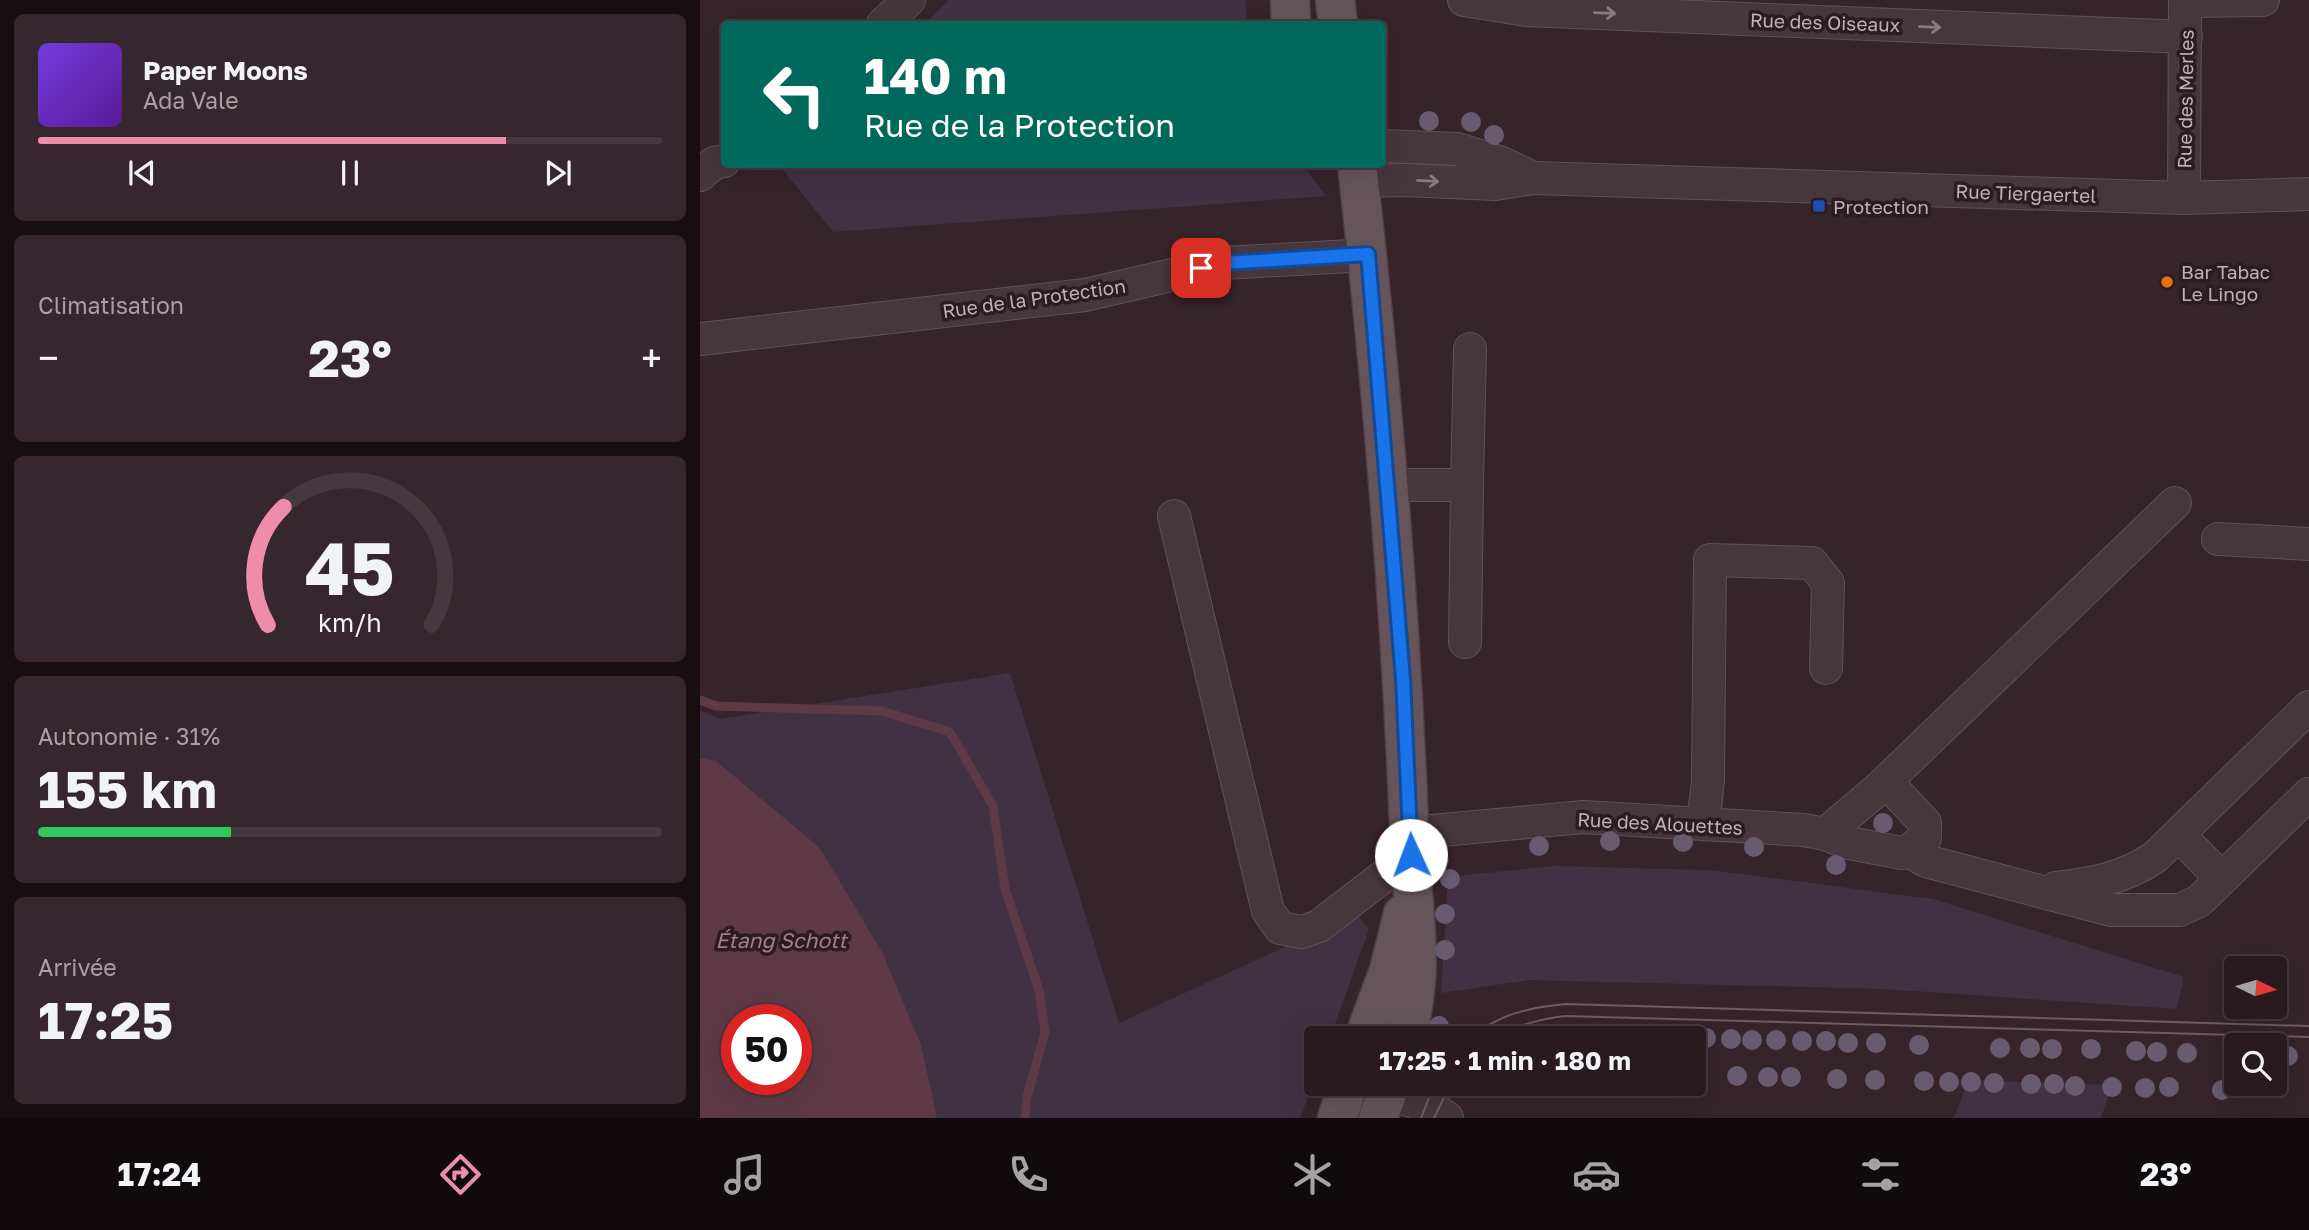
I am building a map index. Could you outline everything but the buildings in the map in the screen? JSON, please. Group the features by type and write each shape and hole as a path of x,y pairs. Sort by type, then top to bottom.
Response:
{"main road":[{"path":"1290,0 1291,21"},
{"path":"1335,0 1338,21"},
{"path":"1356,170 1368,254 1403,679 1416,911 1417,976 1409,1026"},
{"path":"1368,1026 1401,927 1411,853"},
{"path":"1337,1118 1345,1096"}],"street":[{"path":"886,21 909,0"},
{"name":"Rue des Oiseaux","path":"1464,0 1526,10 2186,37"},
{"path":"2185,1 2263,0"},
{"name":"Rue des Merles","path":"2184,198 2185,1"},
{"name":"Rue Tiergaertel","path":"1386,146 1457,149 1502,163 1533,178"},
{"name":"Rue Tiergaertel","path":"1356,170 1405,180 1494,184 1533,178 2184,198 2309,194"},
{"name":"Rue de la Protection","path":"700,338 1085,295 1224,263 1368,254"},
{"path":"1465,642 1470,349"},
{"path":"1387,485 1467,485"},
{"path":"1825,834 1878,789 2175,503"},
{"path":"1174,516 1268,911 1280,928 1302,932 1319,926 1411,853"},
{"path":"2218,539 2309,544"},
{"path":"1703,824 1708,781 1710,561 1812,564 1828,583 1826,668"},
{"path":"2038,890 2097,883 2139,869 2179,835 2309,707"},
{"path":"1878,789 1892,788 1925,823 1925,838 1909,851"},
{"name":"Rue des Alouettes","path":"1411,853 1583,817 1804,830 1849,843 1902,853 1909,851 1926,861 2111,910 2179,910 2199,901 2309,794"},
{"path":"2179,835 2222,879"},
{"path":"1387,1026 1404,972 1401,927"},
{"path":"1388,1096 1437,1111 1447,1118"}],"shaded area":[{"path":"949,0 1245,0 1248,21 927,21"},
{"path":"781,168 1305,168 1326,196 833,232"},
{"path":"1010,673 1119,1023 1356,914 1369,929 1334,1026 1304,1026 1304,1096 1308,1096 1300,1118 700,1118 700,710 720,719"},
{"path":"1553,866 1710,870 1933,899 2184,977 2177,1009 1883,989 1529,980 1441,993 1448,877"},
{"path":"1968,1080 2112,1085 2101,1118 1954,1118"}],"water":[{"name":"Étang Schott","path":"700,758 716,761 820,848 883,954 921,1045 937,1118 700,1118"}],"waterway":[{"path":"700,700 716,706 882,711 950,732 993,806 1005,889 1039,990 1045,1032 1027,1097 1025,1118"}],"tram line":[{"path":"1487,1026 1515,1013 1566,1004 2309,1026"},
{"path":"1521,1026 1565,1016 2309,1037"},
{"path":"1421,1118 1430,1096"},
{"path":"1434,1118 1445,1096"}],"place":[{"name":"Protection","path":"1819,206"},
{"name":"Bar Tabac Le Lingo","path":"2167,282"}],"route":[{"path":"1201,268 1224,263 1368,254 1403,679 1411,855"}]}
